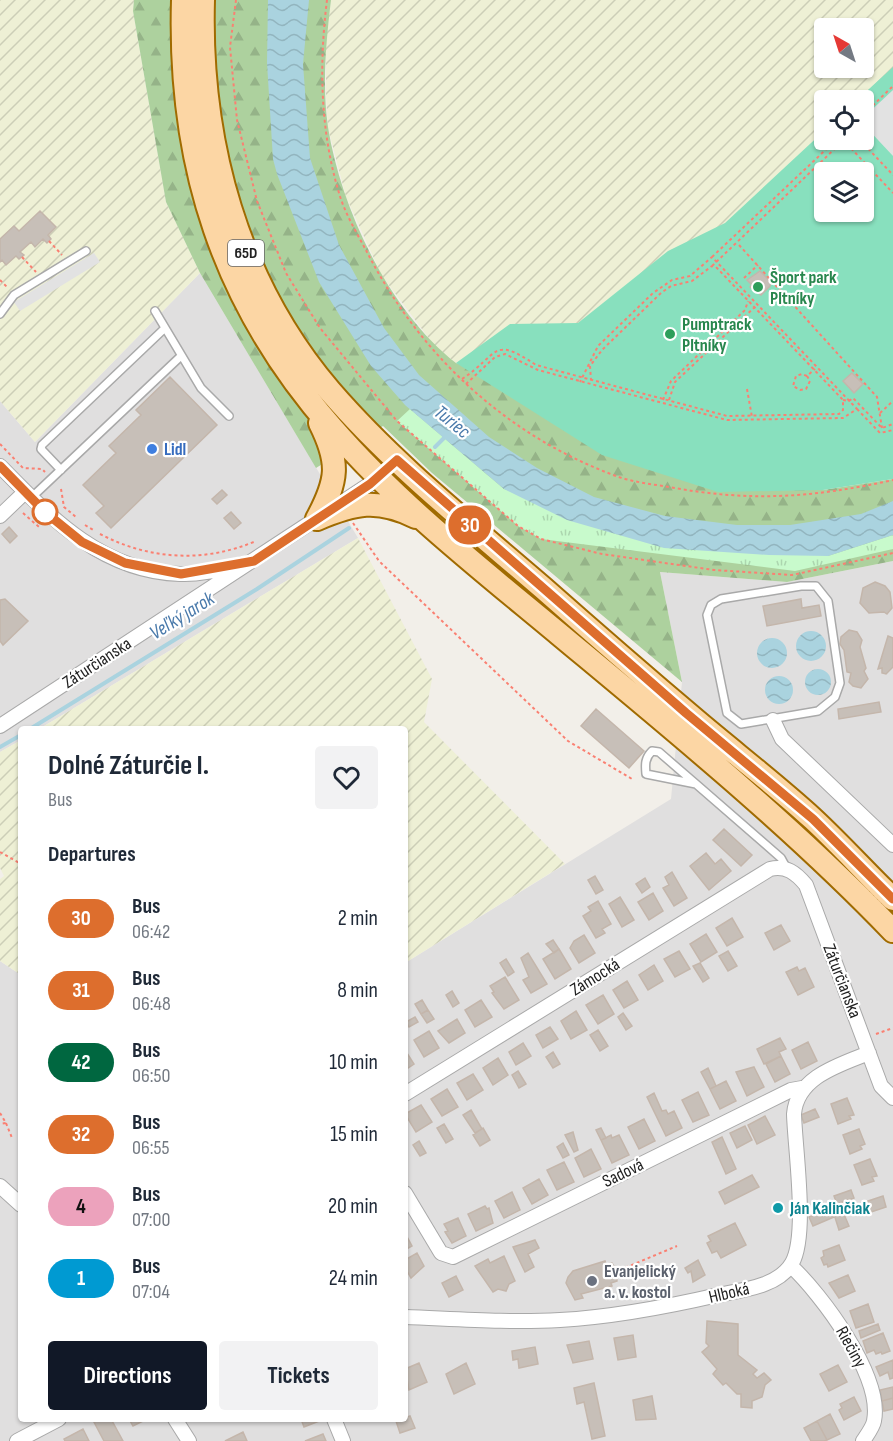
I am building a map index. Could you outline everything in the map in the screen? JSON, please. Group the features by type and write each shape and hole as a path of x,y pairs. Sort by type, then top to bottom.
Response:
{"main road":[{"name":"65D","path":"183,0 182,60 187,117 206,203 222,251 246,303 270,345 310,402 379,476 426,522 637,699 812,853 893,931"},
{"name":"65D","path":"203,0 203,63 212,140 225,198 251,266 289,336 309,364 348,411 397,460 651,682 813,819 893,899"},
{"path":"310,402 334,457 334,485 317,519"},
{"path":"317,519 358,504 380,504 426,522"}],"street":[{"name":"Záturčianska","path":"0,726 317,519 379,476 397,460"},
{"path":"0,466 28,495 82,542 104,554 144,569 181,574 254,561"},
{"path":"0,516 13,504 28,495"},
{"path":"773,720 782,739 893,845"},
{"name":"Záturčianska","path":"787,868 798,875 806,885 881,1086 893,1098"},
{"name":"Zámocká","path":"408,1092 770,869 787,868"},
{"path":"791,1266 796,1254 799,1234 795,1102 802,1088 824,1073 869,1053"},
{"name":"Sadová","path":"408,1198 445,1256 453,1257 791,1089 802,1088"},
{"path":"0,1186 18,1202"},
{"name":"Hlboká","path":"408,1317 518,1321 600,1317 674,1305 747,1289 767,1283 791,1266"},
{"name":"Riečiny","path":"791,1266 807,1281 833,1315 864,1369 874,1407 874,1422 863,1441"},
{"path":"17,1441 53,1422"},
{"path":"177,1422 189,1441"},
{"path":"335,1422 344,1441"}],"lane":[{"path":"0,314 14,295 86,251"},
{"path":"155,311 201,388 229,416"},
{"path":"61,470 42,449 42,445 165,328"},
{"path":"28,495 61,470 181,356"},
{"path":"816,586 828,601 840,683 835,697 818,711 773,720 741,724 727,713 707,615 711,605 721,599 816,586"},
{"path":"696,784 646,774 645,764 648,755 652,751 659,752 696,784 781,858 787,868"}],"path":[{"path":"236,0 230,47 237,120 256,201 286,273 320,328 397,421 518,526 541,539 602,554 714,570 792,575 893,553"},
{"path":"327,0 322,94 326,135 339,194 378,273 406,318 466,384 518,427 598,468 633,480 717,496 753,498 812,495 893,480"},
{"path":"874,104 893,86"},
{"path":"580,382 598,346 653,293 672,280 690,276 825,150"},
{"path":"591,380 590,366 602,350 661,293 670,286 692,281 712,266 833,150"},
{"path":"853,150 893,193"},
{"path":"869,150 893,175"},
{"path":"49,241 69,262"},
{"path":"739,245 877,397 882,428"},
{"path":"21,257 42,278"},
{"path":"712,257 843,400 849,401 853,398 882,428"},
{"path":"744,278 758,265"},
{"path":"712,266 755,306"},
{"path":"663,400 671,381 745,310 748,301"},
{"path":"667,405 675,382 755,306"},
{"path":"462,379 494,352 503,348 512,349 537,365 727,416 843,418 857,409"},
{"path":"466,384 495,357 505,354 538,370 727,420 838,414 843,410 843,400"},
{"path":"807,376 815,369"},
{"path":"815,369 880,433 893,430"},
{"path":"802,374 807,376 810,381 806,389 800,390 794,386 796,376 802,374"},
{"path":"747,389 752,418"},
{"path":"880,413 893,401"},
{"path":"882,428 893,424"},
{"path":"0,444 23,468 42,469 46,473"},
{"path":"61,489 64,507 80,521 118,543 142,552 188,557 210,554 259,540"},
{"path":"13,504 39,527"},
{"path":"346,519 356,527 379,561 568,741 632,779"},
{"path":"0,852 18,862"},
{"path":"864,1039 893,1028"},
{"path":"0,1113 12,1138"},
{"path":"0,1124 6,1123"},
{"path":"620,1270 677,1246"}],"shaded area":[{"path":"893,90 893,156 874,136 874,108"},
{"path":"94,253 100,262 20,311 14,302"},
{"path":"200,273 358,538 44,726 18,726 18,742 0,752 0,401 35,442"},
{"path":"893,561 893,1441 0,1441 0,961 18,973 18,1422 408,1422 408,961 671,799 682,682 660,572 787,582"}],"green space":[{"path":"0,0 134,0 133,11 166,202 200,273 35,442 0,401"},
{"path":"134,0 331,0 325,64 326,111 344,192 372,257 390,288 432,342 456,363 823,490 893,479 893,561 787,582 660,572 682,682 432,473 383,426 316,468 200,273 166,202 133,11"},
{"path":"331,0 893,0 893,479 456,363 434,345 382,276 346,197 328,128 326,41"},
{"name":"Šport park Pltníky","path":"893,67 893,479 823,490 718,492 602,455 456,363 510,324 578,323 668,251 725,223 814,140 814,150 874,150 874,90 868,90"},
{"path":"410,409 504,489 828,556 893,535 893,549 795,571 541,539 518,526 397,421"},
{"path":"358,538 432,679 424,722 565,864 408,961 408,726 44,726"},
{"path":"18,742 18,973 0,961 0,879 4,876 0,868 0,752"}],"water":[{"name":"Turiec","path":"268,0 309,0 303,64 310,158 339,245 384,328 419,375 489,437 537,468 594,497 665,516 737,525 790,525 861,514 893,501 893,535 828,556 769,555 664,548 567,520 504,489 405,405 371,366 319,282 277,174 273,159 267,63"},
{"path":"811,631 822,635 826,646 822,657 811,661 800,657 796,646 800,635"},
{"path":"772,638 783,642 787,653 783,664 772,668 761,664 757,653 761,642"},
{"path":"818,669 827,673 831,682 827,691 818,695 809,691 805,682 809,673"},
{"path":"779,676 789,680 793,690 789,700 779,704 769,700 765,690 769,680"}],"building":[{"path":"40,211 56,227 48,235 51,239 47,243 43,239 35,247 31,242 20,252 24,255 19,259 16,256 6,265 2,260 0,262 0,239 14,226 19,231"},
{"path":"760,271 771,282 761,295 750,287 752,285 747,280"},
{"path":"852,373 863,384 854,393 843,381"},
{"name":"Lidl","path":"170,377 217,425 111,528 96,513 104,506 83,485 116,453 109,446 141,415 136,410"},
{"path":"222,490 227,495 217,504 212,499"},
{"path":"231,512 241,523 234,529 224,518"},
{"path":"9,527 17,536 10,543 2,534"},
{"path":"875,582 885,586 890,592 892,608 887,614 884,612 869,613 860,603 863,588"},
{"path":"5,599 28,621 3,645 0,641 0,600"},
{"path":"801,599 802,608 819,605 821,616 767,626 763,606"},
{"path":"849,630 857,632 862,640 860,647 866,668 864,671 868,679 861,688 849,682 851,673 847,672 844,650 840,644 841,637"},
{"path":"888,636 893,638 893,667 886,674 882,673 882,668 878,669"},
{"path":"879,702 881,712 839,719 838,709"},
{"path":"596,709 644,751 629,768 581,726"},
{"path":"724,829 752,855 741,866 713,840"},
{"path":"706,853 715,864 721,859 731,871 709,890 690,866"},
{"path":"672,872 687,898 674,906 663,888 669,885 665,877"},
{"path":"595,876 603,890 596,894 588,880"},
{"path":"645,878 650,887 642,893 636,884"},
{"path":"653,893 663,911 649,920 638,902"},
{"path":"620,897 634,920 622,927 609,904"},
{"path":"598,901 611,924 602,929 605,933 596,938 583,916 591,911 588,907"},
{"path":"732,918 743,937 727,946 716,928"},
{"path":"781,925 790,941 774,950 765,933"},
{"path":"706,934 717,952 701,962 690,944"},
{"path":"584,935 595,953 579,963 570,948 574,941"},
{"path":"553,940 559,949 554,953 546,944"},
{"path":"559,949 571,969 555,979 543,959"},
{"path":"679,951 690,969 675,977 664,959"},
{"path":"728,951 737,966 728,971 719,956"},
{"path":"528,953 547,984 531,993 523,980 529,977 521,958"},
{"path":"506,959 514,972 508,976 500,963"},
{"path":"700,963 709,978 703,982 693,966"},
{"path":"654,965 663,981 648,990 639,975"},
{"path":"797,967 799,971 805,968 814,987 798,995 786,972"},
{"path":"505,977 519,1000 504,1009 492,993 494,992 490,986"},
{"path":"627,981 638,1000 624,1008 613,990"},
{"path":"452,991 459,1003 453,1007 446,995"},
{"path":"603,995 614,1014 598,1024 586,1005"},
{"path":"422,1000 428,1010 421,1014 415,1004"},
{"path":"481,1000 492,1017 475,1027 465,1010"},
{"path":"428,1010 434,1019 427,1023 421,1014"},
{"path":"576,1011 587,1030 571,1039 561,1021"},
{"path":"623,1013 632,1026 626,1030 618,1017"},
{"path":"415,1017 418,1022 409,1027 408,1021"},
{"path":"457,1019 465,1033 449,1043 438,1031"},
{"path":"550,1027 558,1039 543,1048 536,1035"},
{"path":"598,1030 608,1046 600,1051 590,1035"},
{"path":"429,1031 439,1048 424,1057 414,1040"},
{"path":"780,1038 786,1049 779,1052 781,1056 764,1064 757,1049"},
{"path":"808,1042 817,1061 801,1069 792,1050"},
{"path":"523,1043 531,1056 516,1065 509,1052"},
{"path":"553,1052 560,1064 553,1068 546,1057"},
{"path":"408,1055 414,1064 408,1068"},
{"path":"781,1056 790,1074 775,1082 766,1064"},
{"path":"498,1058 508,1075 493,1085 483,1068"},
{"path":"754,1067 764,1087 747,1096 736,1072"},
{"path":"708,1068 716,1086 710,1089 701,1072"},
{"path":"518,1071 526,1084 519,1088 512,1075"},
{"path":"473,1074 483,1090 467,1100 457,1083"},
{"path":"726,1081 736,1101 720,1109 710,1089"},
{"path":"447,1089 458,1107 442,1116 431,1099"},
{"path":"698,1092 709,1115 693,1122 682,1100"},
{"path":"654,1093 662,1111 666,1110 668,1114 674,1111 682,1128 666,1136 647,1097"},
{"path":"847,1098 854,1115 849,1116 851,1119 838,1124 831,1104"},
{"path":"421,1105 432,1122 416,1132 408,1119 408,1112"},
{"path":"815,1109 819,1117 804,1123 801,1115"},
{"path":"471,1110 482,1129 475,1133 463,1115"},
{"path":"765,1116 775,1135 757,1144 748,1125"},
{"path":"644,1119 655,1141 639,1149 628,1127"},
{"path":"444,1124 453,1139 446,1143 437,1128"},
{"path":"745,1126 752,1140 737,1148 730,1133"},
{"path":"483,1128 490,1140 480,1146 473,1135"},
{"path":"601,1128 606,1138 601,1140 596,1130"},
{"path":"859,1129 865,1144 860,1146 862,1149 850,1154 843,1135"},
{"path":"573,1132 578,1150 574,1152 565,1135"},
{"path":"611,1135 612,1138 619,1135 629,1155 612,1163 601,1140"},
{"path":"722,1137 736,1169 726,1174 712,1142"},
{"path":"419,1141 426,1153 420,1156 413,1145"},
{"path":"563,1143 569,1155 563,1158 557,1147"},
{"path":"591,1149 601,1169 584,1177 575,1158"},
{"path":"870,1159 877,1176 872,1177 874,1181 862,1185 854,1165"},
{"path":"564,1162 574,1182 557,1190 547,1170"},
{"path":"752,1175 759,1187 725,1204 719,1192"},
{"path":"539,1179 548,1195 532,1204 523,1188"},
{"path":"851,1190 854,1198 837,1204 834,1196"},
{"path":"512,1192 520,1210 504,1218 495,1201"},
{"path":"883,1196 886,1207 868,1213 865,1202"},
{"path":"840,1205 849,1226 839,1230 832,1208"},
{"path":"485,1206 489,1208 493,1223 476,1231 468,1214"},
{"path":"832,1208 834,1217 813,1226 809,1217"},
{"path":"458,1218 466,1236 452,1243 445,1232 448,1231 444,1224"},
{"path":"735,1223 746,1245 721,1258 717,1251 712,1253 707,1243 711,1241 708,1236"},
{"path":"535,1240 539,1248 528,1254 534,1267 525,1272 513,1247"},
{"path":"839,1245 845,1260 828,1267 827,1264 824,1265 821,1258 824,1256 823,1251"},
{"path":"417,1253 424,1266 411,1278 408,1273 408,1258"},
{"path":"504,1256 515,1281 509,1284 506,1291 498,1289 493,1292 475,1266 488,1259 490,1263"},
{"path":"698,1260 705,1275 693,1282 691,1271 688,1273 685,1268"},
{"name":"Evanjelický a. v. kostol","path":"605,1261 606,1264 612,1263 615,1268 617,1281 611,1283 612,1286 581,1294 583,1298 575,1300 566,1283 568,1277 573,1271"},
{"path":"848,1275 855,1291 839,1298 829,1283"},
{"path":"456,1276 463,1290 449,1297 442,1283"},
{"path":"868,1304 874,1322 856,1328 850,1311"},
{"path":"707,1321 738,1324 738,1355 757,1370 753,1374 757,1378 764,1373 771,1380 765,1385 762,1397 752,1401 752,1408 741,1407 741,1394 737,1394 726,1383 723,1385 713,1374 717,1369 702,1352 709,1346 706,1343"},
{"path":"878,1324 880,1330 861,1338 859,1331"},
{"path":"883,1333 890,1351 876,1354 874,1350 867,1353 863,1341"},
{"path":"633,1335 636,1357 618,1360 614,1338"},
{"path":"589,1341 593,1359 573,1363 567,1345"},
{"path":"535,1347 538,1364 519,1368 518,1359 513,1360 512,1351"},
{"path":"893,1360 893,1378 890,1379 888,1372 880,1376 876,1367"},
{"path":"419,1363 427,1382 409,1390 408,1368"},
{"path":"466,1363 475,1384 454,1394 446,1374"},
{"path":"838,1365 847,1382 829,1391 820,1374"},
{"path":"594,1383 605,1436 592,1439 584,1402 577,1404 574,1388"},
{"path":"893,1387 893,1398 882,1401 880,1390"},
{"path":"652,1396 656,1419 636,1420 633,1400"},
{"path":"854,1397 861,1411 844,1420 839,1410 842,1408 840,1404"},
{"path":"893,1398 893,1409 884,1411 882,1401"},
{"path":"830,1414 840,1434 827,1440 817,1421"},
{"path":"410,1416 415,1428 400,1433 396,1422 408,1422"},
{"path":"817,1421 827,1440 811,1441 804,1428"},
{"path":"94,1422 113,1422 123,1441 104,1441"},
{"path":"302,1422 316,1422 304,1427"},
{"path":"83,1429 89,1441 65,1441 64,1439"},
{"path":"243,1432 247,1441 225,1441"},
{"path":"323,1434 326,1441 305,1441"}],"waterway":[{"name":"Veľký jarok","path":"435,447 444,438 444,433"},
{"name":"Veľký jarok","path":"35,726 257,589 349,528"},
{"name":"Veľký jarok","path":"0,747 18,737"}],"bus line":[{"name":"30","path":"0,466 45,512 82,542 125,563 164,573 181,574 198,573 254,561 370,484 397,460 686,713 813,819 893,899"}],"place":[{"name":"Šport park Pltníky","path":"758,287"},
{"name":"Pumptrack Pltníky","path":"670,334"},
{"name":"Lidl","path":"152,449"},
{"name":"Ján Kalinčiak","path":"778,1208"},
{"name":"Evanjelický a. v. kostol","path":"592,1281"}]}
